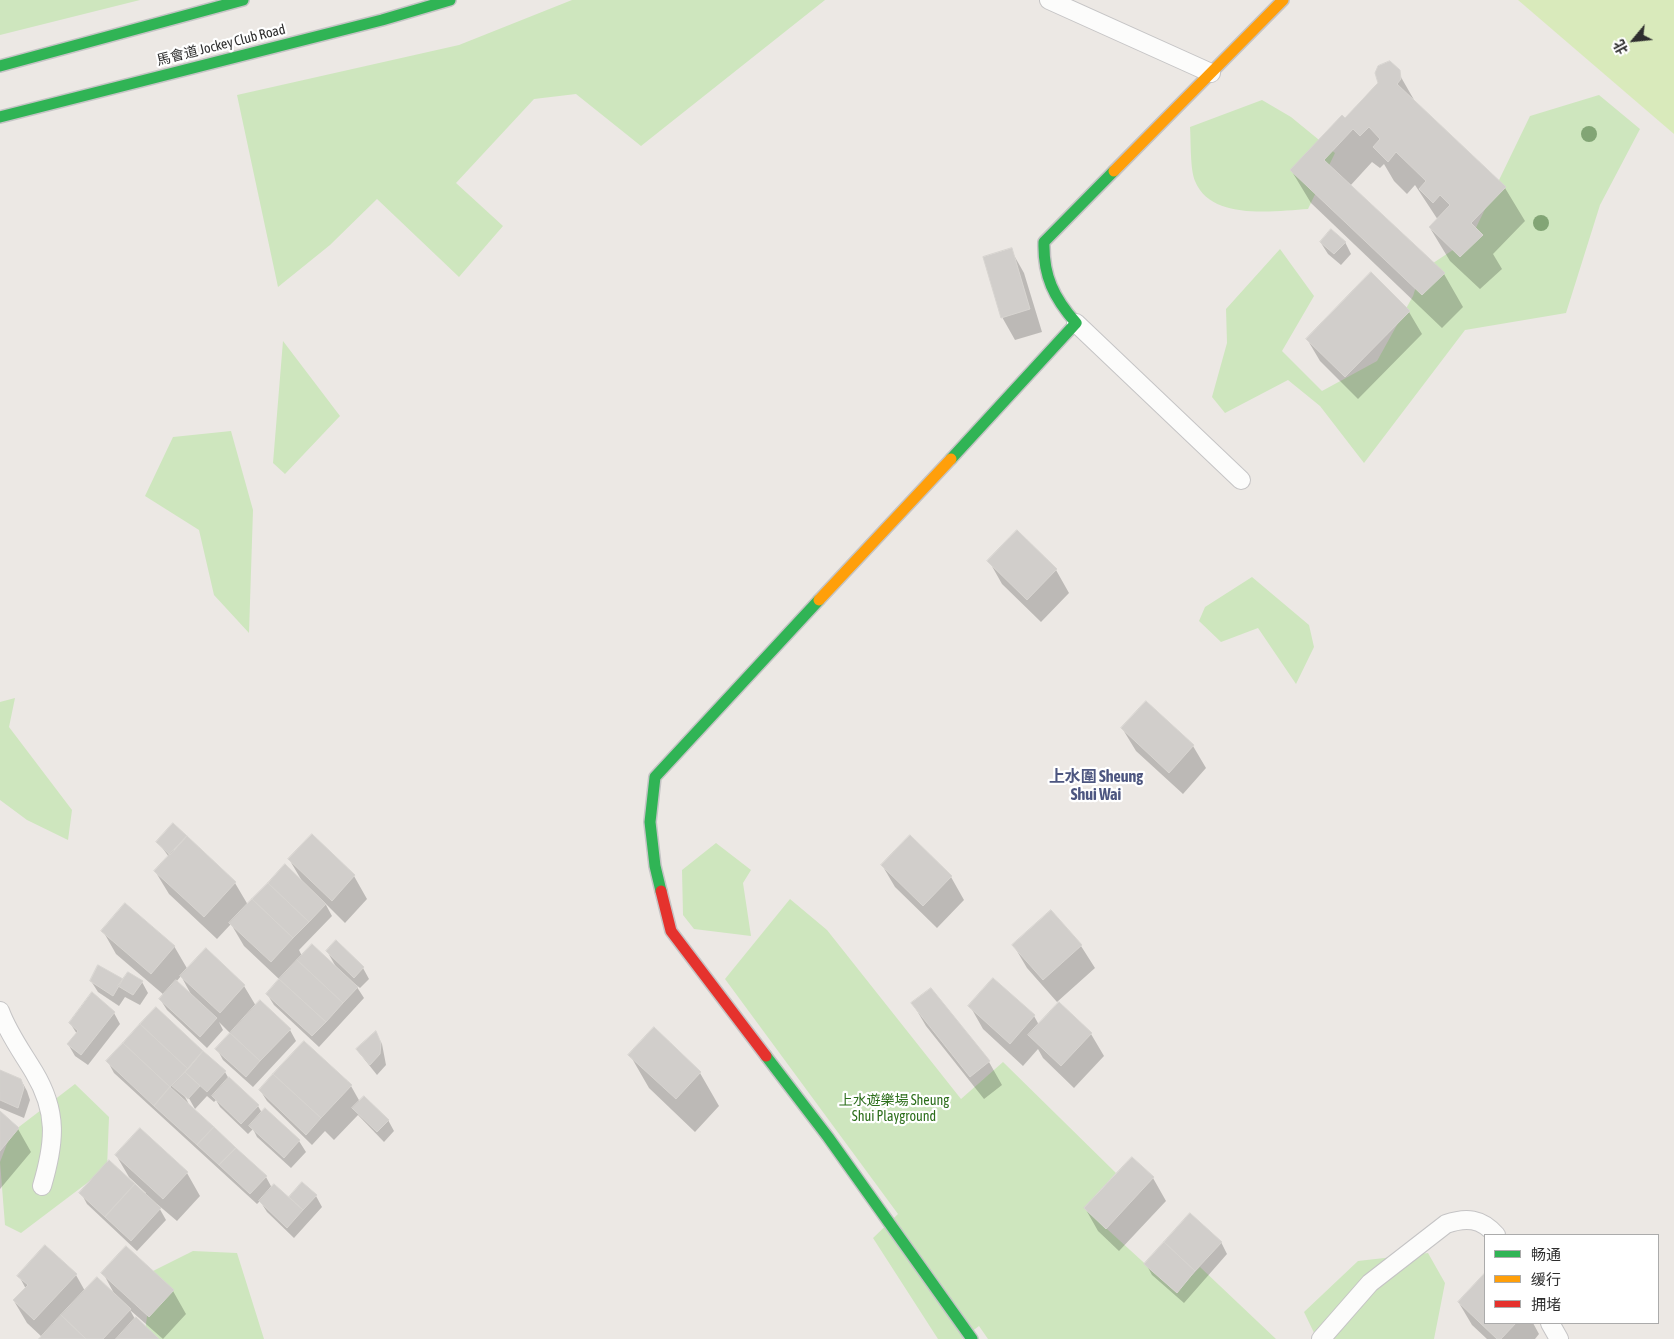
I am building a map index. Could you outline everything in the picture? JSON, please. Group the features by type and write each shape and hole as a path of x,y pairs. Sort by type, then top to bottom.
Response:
{"street":[{"path":"0,66 243,0"},
{"name":"馬會道 Jockey Club Road","path":"0,116 382,20 450,0"},
{"path":"972,1339 828,1136 670,931 655,866 650,822 655,777 1058,345 1076,323 1055,300 1043,266 1044,242 1283,0"},
{"path":"154,24 176,7"}],"lane":[{"path":"1049,0 1211,73"},
{"path":"1076,323 1241,480"},
{"path":"0,1011 4,1023 42,1089 53,1123 52,1154 42,1186"},
{"path":"1321,1339 1370,1284 1446,1224 1460,1219 1472,1219 1490,1228 1495,1234"},
{"path":"1551,1324 1559,1339"}],"green space":[{"path":"0,0 140,0 0,35"},
{"path":"572,0 825,0 641,146 576,94 534,99 456,183 503,226 459,277 377,199 330,245 278,287 237,95 459,45"},
{"path":"1518,0 1674,0 1674,134"},
{"path":"1599,95 1640,129 1600,205 1566,313 1465,330 1364,463 1320,406 1288,380 1225,413 1212,397 1227,343 1226,309 1280,249 1314,296 1282,351 1322,391 1377,361 1413,296 1421,271 1471,238 1530,116"},
{"path":"1262,100 1291,117 1335,153 1308,209 1262,212 1229,208 1215,203 1203,194 1195,181 1191,162 1190,127"},
{"path":"283,341 340,416 285,474 273,463"},
{"path":"231,431 253,510 249,633 214,595 199,530 145,496 173,437"},
{"path":"1252,577 1309,625 1314,647 1296,684 1258,628 1221,642 1199,621 1205,607"},
{"path":"15,698 9,727 72,810 68,840 27,820 0,800 0,702"},
{"path":"716,843 751,870 743,883 751,936 694,929 683,915 682,870"},
{"name":"上水遊樂場 Sheung Shui Playground","path":"790,899 827,930 961,1099 1003,1062 1116,1173 1084,1208 1176,1292 1200,1267 1276,1339 988,1339 979,1326 962,1339 938,1339 873,1238 898,1214 725,979"},
{"path":"75,1084 109,1117 107,1168 21,1233 5,1225 0,1162 11,1133"},
{"path":"193,1251 237,1253 264,1339 144,1339 153,1271"},
{"path":"1428,1253 1445,1283 1434,1339 1317,1339 1304,1312 1358,1261"}],"building":[{"path":"1390,61 1400,70 1401,79 1397,84 1506,187 1471,223 1483,235 1460,257 1429,227 1450,205 1440,195 1433,203 1419,189 1426,181 1396,152 1388,162 1373,147 1380,139 1369,127 1360,136 1353,129 1324,160 1445,273 1422,295 1290,170 1342,115 1345,118 1378,83 1375,73 1378,66"},
{"path":"1331,229 1346,242 1334,254 1320,242"},
{"path":"1012,248 1030,309 1001,318 983,257"},
{"path":"1371,272 1410,311 1345,377 1306,339"},
{"path":"1017,530 1057,569 1027,600 987,561"},
{"path":"1146,701 1194,745 1169,773 1121,728"},
{"path":"173,823 187,836 170,855 156,842"},
{"path":"312,834 355,875 332,901 288,859"},
{"path":"910,835 952,876 923,906 881,865"},
{"path":"187,836 236,882 204,917 154,871"},
{"path":"285,864 326,904 309,922 268,883"},
{"path":"268,883 309,922 293,938 252,899"},
{"path":"252,899 293,938 271,962 229,923"},
{"path":"125,903 175,946 151,974 101,931"},
{"path":"1051,910 1082,945 1043,980 1012,945"},
{"path":"336,940 364,967 354,978 326,951"},
{"path":"312,944 358,987 343,1003 297,960"},
{"path":"206,948 245,985 220,1013 180,976"},
{"path":"297,960 343,1003 326,1022 279,979"},
{"path":"98,965 123,979 113,996 90,981"},
{"path":"128,972 143,981 133,995 118,986"},
{"path":"993,978 1035,1015 1010,1044 968,1006"},
{"path":"279,979 326,1022 312,1036 266,994"},
{"path":"176,980 217,1018 200,1037 159,999"},
{"path":"931,988 990,1061 970,1077 911,1003"},
{"path":"92,992 115,1012 81,1055 67,1044 78,1031 69,1023"},
{"path":"260,1000 291,1029 260,1061 230,1033"},
{"path":"1059,1002 1092,1033 1061,1066 1028,1035"},
{"path":"156,1007 203,1051 188,1069 140,1024"},
{"path":"140,1024 188,1069 170,1087 123,1043"},
{"path":"654,1027 701,1072 676,1099 628,1055"},
{"path":"376,1031 381,1043 380,1054 370,1065 356,1049"},
{"path":"230,1033 260,1061 246,1077 215,1049"},
{"path":"304,1041 352,1085 321,1118 273,1074"},
{"path":"123,1043 170,1087 154,1106 106,1061"},
{"path":"203,1051 226,1071 207,1092 185,1072"},
{"path":"0,1070 21,1079 24,1088 18,1108 0,1100"},
{"path":"185,1072 200,1086 188,1099 172,1086"},
{"path":"273,1074 321,1118 306,1135 259,1090"},
{"path":"229,1077 259,1105 241,1124 212,1096"},
{"path":"170,1087 214,1127 197,1145 154,1106"},
{"path":"364,1096 389,1120 377,1132 352,1108"},
{"path":"265,1108 300,1140 284,1158 249,1126"},
{"path":"0,1111 19,1128 0,1151"},
{"path":"214,1127 236,1148 219,1165 197,1145"},
{"path":"140,1128 188,1172 163,1199 115,1155"},
{"path":"236,1148 267,1176 250,1194 219,1165"},
{"path":"1132,1157 1154,1177 1106,1229 1084,1208"},
{"path":"109,1160 135,1184 105,1217 79,1193"},
{"path":"302,1182 317,1195 303,1210 289,1197"},
{"path":"135,1184 161,1208 131,1241 105,1217"},
{"path":"274,1184 303,1210 287,1228 259,1201"},
{"path":"1190,1213 1222,1242 1195,1271 1164,1242"},
{"path":"1164,1242 1195,1271 1177,1293 1144,1264"},
{"path":"45,1245 77,1274 34,1320 13,1300 28,1285 17,1276"},
{"path":"126,1246 174,1290 149,1317 101,1273"},
{"path":"1484,1274 1484,1324 1515,1324 1501,1339 1497,1339 1458,1302"},
{"path":"97,1277 131,1309 103,1339 86,1339 61,1315"},
{"path":"61,1315 86,1339 39,1339"},
{"path":"136,1317 159,1339 116,1339"}],"traffic: fast":[{"path":"0,66 243,0"},
{"path":"0,117 382,20 450,0"},
{"path":"951,459 1076,323 1068,314 1051,286 1045,265 1044,242 1114,171"},
{"path":"661,891 655,866 650,822 655,777 819,600"},
{"path":"766,1056 828,1137 972,1339"}],"traffic: slow":[{"path":"1114,171 1283,0"},
{"path":"819,600 951,459"}],"traffic: jam":[{"path":"661,891 671,931 766,1056"}],"district":[{"name":"上水圍 Sheung Shui Wai","path":"1096,786"}]}
